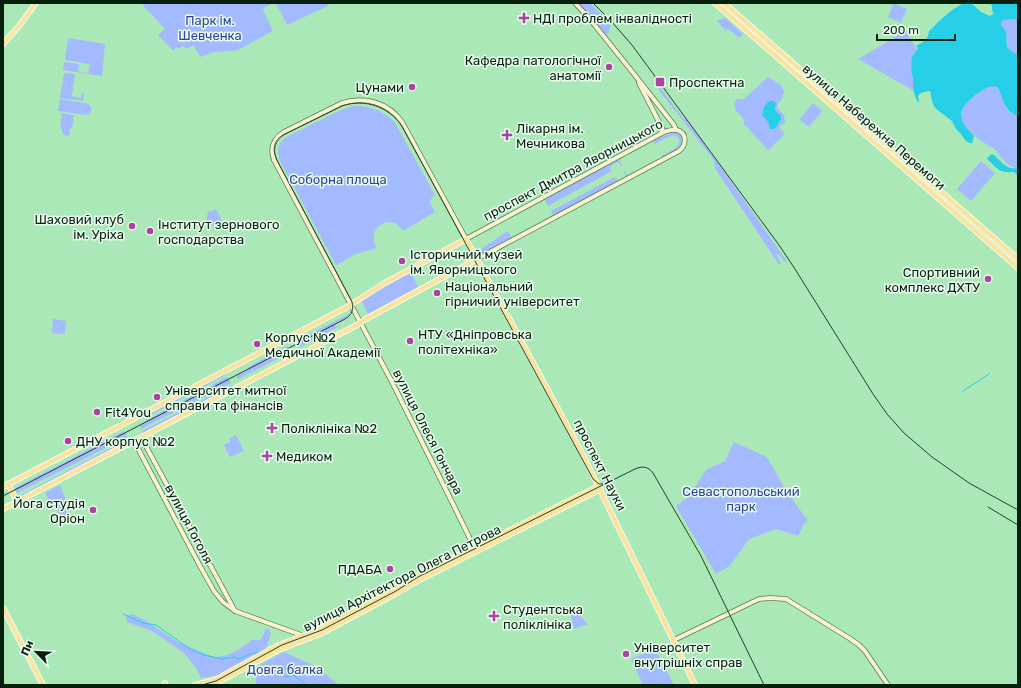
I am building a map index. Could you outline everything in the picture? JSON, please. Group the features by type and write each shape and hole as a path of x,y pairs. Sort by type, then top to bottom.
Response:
{"main road":[{"path":"3,44 36,3"},
{"path":"575,3 634,74 674,125 676,130"},
{"name":"вулиця Набережна Перемоги","path":"715,3 1018,268"},
{"name":"вулиця Набережна Перемоги","path":"724,3 1018,259"},
{"path":"762,44 766,40"},
{"path":"634,74 662,128 663,131 660,135"},
{"path":"828,102 832,97"},
{"path":"351,304 274,160 272,150 277,137 284,132 338,105 355,100 368,101 389,108 397,115 477,259"},
{"name":"проспект Дмитра Яворницького","path":"3,509 357,325 477,259 679,152 684,145 685,137 681,132 676,130 660,135 466,239 351,304 5,485"},
{"path":"876,144 880,139"},
{"path":"1009,260 1013,255"},
{"name":"проспект Науки","path":"477,259 600,488 696,685"},
{"name":"вулиця Олеся Гончара","path":"351,304 391,380 475,550"},
{"name":"вулиця Гоголя","path":"141,437 235,611"},
{"name":"вулиця Гоголя","path":"134,441 200,566 222,602 235,611 304,636"},
{"path":"5,485 17,502"},
{"name":"вулиця Архітектора Олега Петрова","path":"267,654 320,634 475,550 600,488"},
{"name":"вулиця Архітектора Олега Петрова","path":"195,685 213,683 289,641 322,628 396,589 417,576 475,550"},
{"path":"674,640 760,599 786,599 859,645 888,685"},
{"path":"3,608 43,685"},
{"path":"289,630 291,636 289,641"}],"green space":[{"name":"Парк iм. Шевченка","path":"141,3 273,3 263,10 273,31 238,50 219,51 201,57 193,45 187,49 183,46 179,49 177,47 173,51 158,35 165,29"},
{"path":"273,3 327,3 328,6 287,25 277,5"},
{"path":"578,3 590,3 610,23 610,29 607,36 588,13"},
{"path":"894,3 907,9 901,23 888,17"},
{"path":"725,18 743,34 739,38 728,29 726,31 717,21"},
{"path":"1003,20 1018,20 1018,55 1007,47 1006,32 1001,24"},
{"path":"906,31 917,50 913,56 912,64 914,91 858,59"},
{"path":"68,38 105,44 102,76 63,70 64,62 79,64 78,71 88,73 90,64 65,60"},
{"path":"65,73 75,74 72,96 81,98 82,93 84,93 83,101 60,98"},
{"path":"768,77 781,85 784,91 777,108 784,115 785,123 780,126 780,129 785,134 768,150 744,124 743,118 736,111 734,105 737,99 744,99","holes":["775,107 780,121 778,125 770,129 768,122 762,115 764,110"]},
{"path":"992,86 996,87 1001,93 1009,112 1018,116 1018,168 1016,169 1006,163 993,148 970,132 961,118 961,113 966,104 981,91"},
{"path":"660,87 684,119 686,118 786,260 786,263 776,253 781,264 779,265 715,168 714,160 658,89"},
{"path":"60,99 89,104 91,111 86,115 58,111"},
{"path":"812,104 822,111 809,127 800,119"},
{"name":"Соборна площа","path":"353,106 364,106 375,109 394,121 435,195 432,197 430,203 435,212 403,231 398,225 392,223 381,225 376,229 374,235 374,241 377,248 356,254 336,265 280,161 278,148 286,137 339,111"},
{"path":"60,113 74,115 69,136 64,135 62,130 62,116"},
{"path":"673,132 682,135 683,143 679,149 662,158 661,156 679,145 679,140 673,135 654,144 653,141"},
{"path":"619,159 622,166 618,162 612,165 610,168 612,171 548,206 545,200 546,198"},
{"path":"981,161 995,173 971,201 957,189"},
{"path":"625,171 628,177 553,215 551,211 615,177 619,180 626,177"},
{"path":"216,209 224,225 206,225 208,211 211,212"},
{"path":"508,231 511,238 504,236 511,239 480,255 478,251"},
{"path":"411,272 418,287 368,314 361,300"},
{"path":"349,314 348,317 334,324 336,327 339,325 340,326 298,348 295,342"},
{"path":"53,319 66,321 65,334 52,333"},
{"path":"287,346 291,352 238,379 236,376 248,370 247,368"},
{"path":"225,373 226,375 145,418 137,419"},
{"path":"227,377 231,383 141,429 140,426 146,423 145,421"},
{"path":"232,385 233,387 143,434 142,431"},
{"path":"124,431 127,437 17,493 15,488"},
{"path":"236,435 244,451 230,457 224,445 230,442 229,439"},
{"path":"128,439 129,441 20,498 19,496"},
{"name":"Севастопольський парк","path":"734,442 767,457 785,489 808,521 804,524 798,536 776,529 749,539 730,566 716,574 676,506 689,496 706,470 725,461"},
{"path":"60,485 68,505 65,507 70,519 64,523 51,499 48,499 45,493"},
{"path":"569,606 571,606 588,624 574,629"},
{"path":"132,614 148,622 176,641 211,657 227,655 238,650 252,640 260,640 265,629 268,629 271,632 265,650 219,675 201,678 196,668 184,653 152,631 127,622 126,616"},
{"path":"655,648 674,685 643,685 631,659"},
{"name":"Довга балка","path":"284,652 317,667 339,685 256,685 256,667"}],"shaded area":[{"path":"964,3 971,3 981,12 990,16 993,14 991,3 1018,3 1018,20 1003,20 1001,24 1006,32 1007,47 1018,55 1018,116 1013,114 1007,108 998,88 992,86 985,89 967,103 961,115 962,121 974,136 972,143 966,141 956,129 952,121 935,108 930,91 919,94 919,103 914,91 911,67 912,57 918,48 916,46 928,37 929,31 939,21"},
{"path":"769,101 774,101 776,103 775,110 781,116 781,120 774,129 770,129 768,122 762,115 764,107"},
{"path":"992,154 1008,167 1014,169 1018,168 1018,176 1014,172 1005,172 997,168 987,158"}],"waterway":[{"path":"963,391 989,374"},
{"path":"123,614 143,623 156,625 190,649 201,654 222,659 235,657 239,659 250,654 262,652"},
{"path":"277,670 284,668 307,685"},
{"path":"277,670 286,677 294,675"}],"tram line":[{"path":"3,496 345,319 351,314 353,309 352,302 279,164 275,156 274,148 276,141 283,135 342,106 359,103 368,104 383,109 397,119 402,126 593,479 599,484 606,484"},
{"path":"202,685 216,681 282,645 322,630 396,591 418,577 640,467 647,468 653,473 701,556 764,685"}],"railway":[{"path":"593,3 632,45 779,245 887,414 904,433 932,457 969,483 1018,510"},
{"path":"988,507 1018,525"}],"place":[{"name":"НДІ проблем інвалідності","path":"524,18"},
{"name":"Кафедра патологічної анатомії","path":"609,67"},
{"name":"Проспектна","path":"660,82"},
{"name":"Цунами","path":"412,87"},
{"name":"Лікарня ім. Мечникова","path":"507,135"},
{"name":"Шаховий клуб ім. Уріха","path":"132,226"},
{"name":"Інститут зернового господарства","path":"150,231"},
{"name":"Історичний музей ім. Яворницького","path":"402,261"},
{"name":"Спортивний комплекс ДХТУ","path":"988,279"},
{"name":"Національний гірничий університет","path":"437,293"},
{"name":"НТУ «Дніпровська політехніка»","path":"410,341"},
{"name":"Корпус №2 Медичної Академії","path":"257,344"},
{"name":"Університет митної справи та фінансів","path":"157,397"},
{"name":"Fit4You","path":"97,412"},
{"name":"Поліклініка №2","path":"272,428"},
{"name":"ДНУ корпус №2","path":"68,441"},
{"name":"Медиком","path":"267,456"},
{"name":"Йога студія Оріон","path":"93,510"},
{"name":"ПДАБА","path":"390,569"},
{"name":"Студентська поліклініка","path":"494,616"},
{"name":"Університет внутрішніх справ","path":"626,654"}]}
